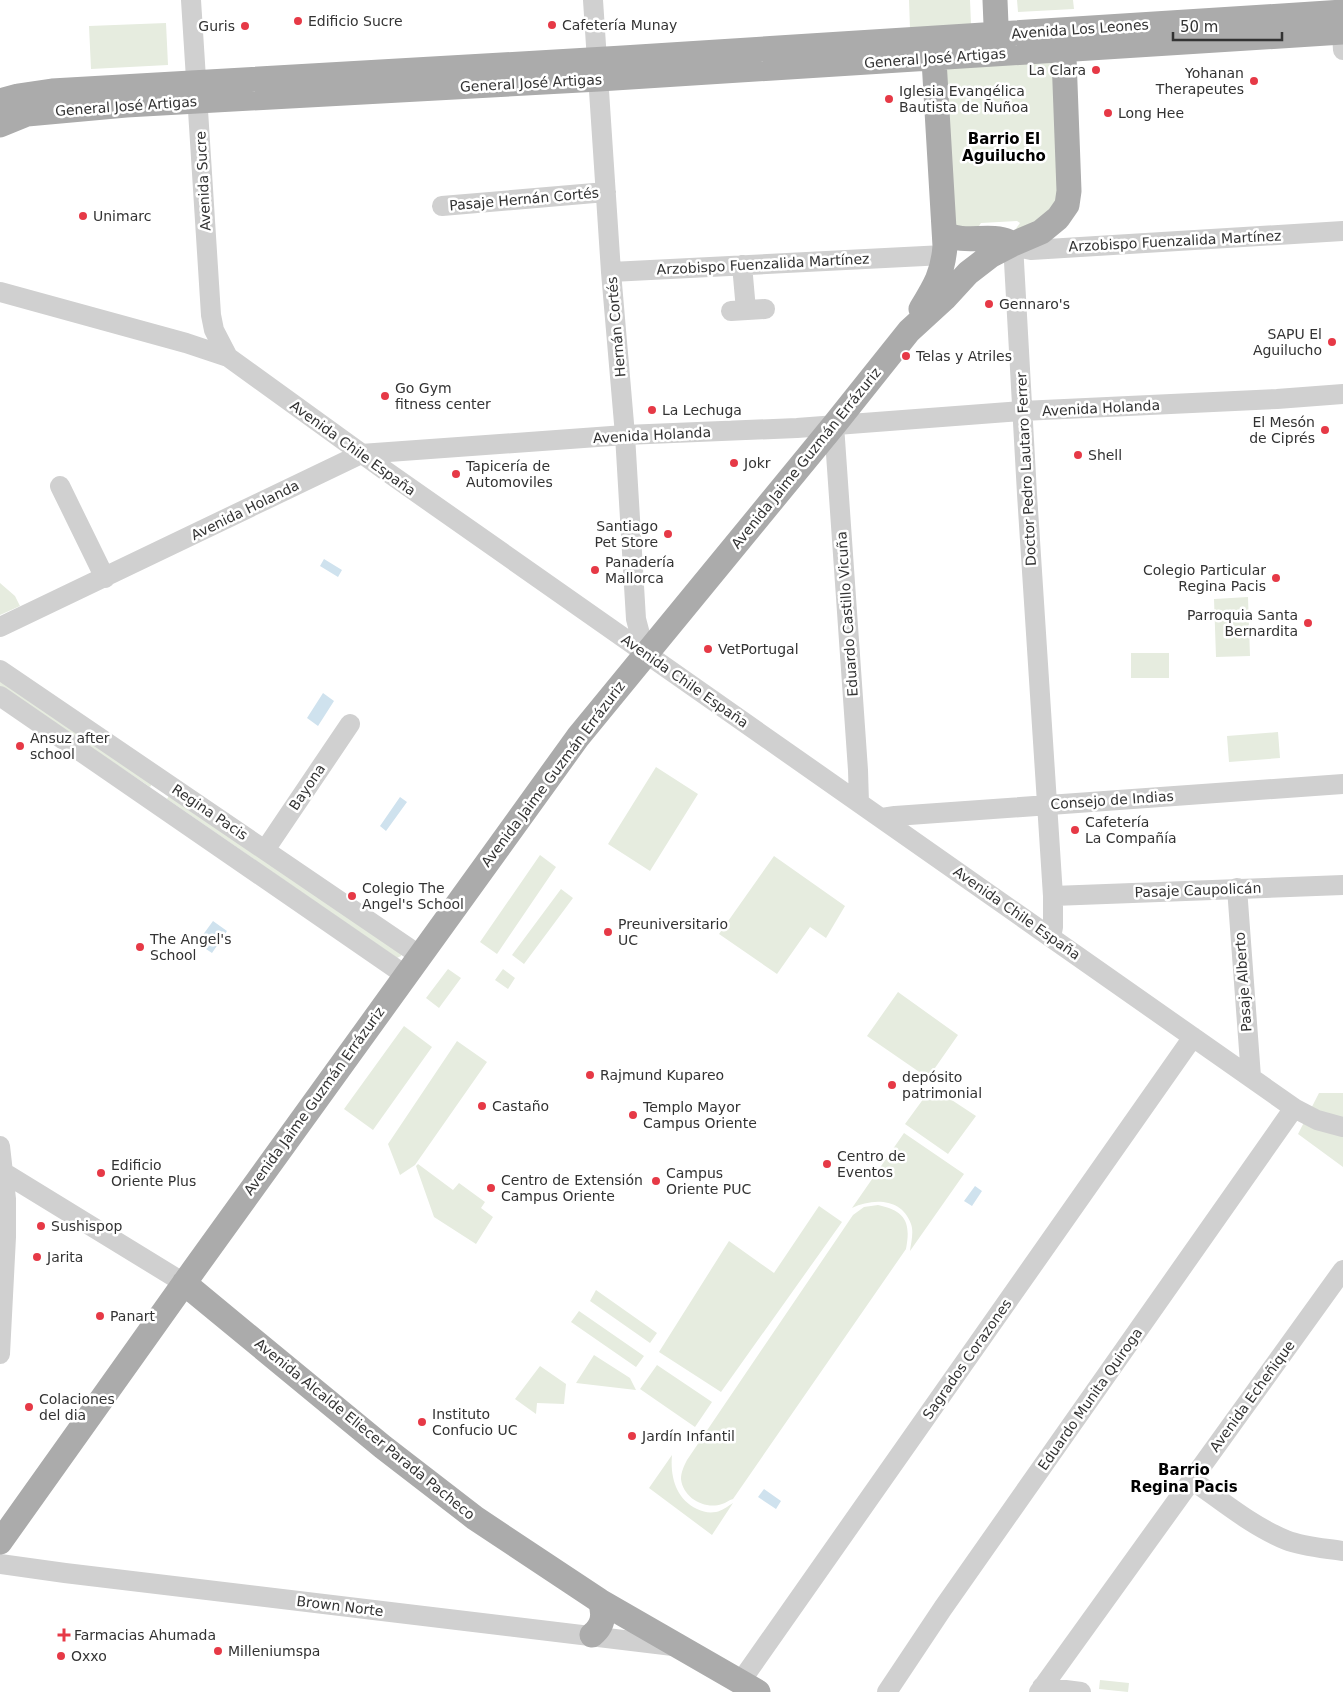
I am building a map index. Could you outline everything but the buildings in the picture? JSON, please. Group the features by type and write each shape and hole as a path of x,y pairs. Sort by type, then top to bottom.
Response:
{"main road":[{"path":"994,0 997,44"},
{"name":"Avenida Los Leones","path":"1063,40 1342,23"},
{"name":"General José Artigas","path":"0,101 18,96 52,91 198,92 1063,40"},
{"path":"933,49 944,244 955,238 999,239 1011,243 1034,235 1048,227 1063,212 1069,198 1063,40"},
{"name":"General José Artigas","path":"0,125 28,114 126,105 198,92"},
{"name":"Avenida Jaime Guzmán Errázuriz","path":"909,331 945,298 968,273 1011,243"},
{"name":"Avenida Jaime Guzmán Errázuriz","path":"0,1542 419,955 578,737 909,331 936,284 941,271 944,244"},
{"name":"Avenida Alcalde Eliecer Parada Pacheco","path":"184,1283 383,1447 468,1512 600,1601 750,1687"},
{"path":"592,1635 597,1631 603,1618 603,1609 600,1601"}],"street":[{"name":"Avenida Sucre","path":"192,0 211,315 214,330 228,357"},
{"name":"Hernán Cortés","path":"593,0 611,272 625,435 636,619 645,653"},
{"name":"Pasaje Hernán Cortés","path":"442,206 606,192"},
{"name":"Arzobispo Fuenzalida Martínez","path":"1011,243 1030,250 1343,231"},
{"name":"Doctor Pedro Lautaro Ferrer","path":"1011,243 1053,896 1053,927 1051,937"},
{"name":"Arzobispo Fuenzalida Martínez","path":"611,272 742,265 944,244"},
{"path":"742,265 747,310"},
{"name":"Avenida Chile España","path":"0,292 186,343 228,357 360,454 1294,1108 1317,1120 1343,1127"},
{"path":"186,343 200,333 211,315"},
{"name":"Avenida Holanda","path":"0,627 360,454 625,435 834,425 1022,412 1343,394"},
{"name":"Eduardo Castillo Vicuña","path":"834,425 859,803"},
{"path":"60,486 104,578"},
{"name":"Regina Pacis","path":"0,670 419,955"},
{"name":"Regina Pacis","path":"0,696 405,975"},
{"path":"62,739 75,720"},
{"name":"Bayona","path":"265,850 350,724"},
{"name":"Consejo de Indias","path":"882,818 1343,784"},
{"path":"174,816 186,796"},
{"name":"Pasaje Caupolicán","path":"1053,896 1343,885"},
{"name":"Pasaje Alberto","path":"1237,888 1251,1077"},
{"name":"Sagrados Corazones","path":"750,1687 1193,1037"},
{"name":"Eduardo Munita Quiroga","path":"887,1692 943,1608 1294,1108"},
{"path":"0,1146 4,1172 0,1354"},
{"name":"Avenida Alcalde Eliecer Parada Pacheco","path":"4,1172 184,1283"},
{"name":"Avenida Echeñique","path":"1041,1690 1343,1270"},
{"path":"1192,1480 1251,1521 1287,1540 1304,1546 1343,1551"},
{"name":"Brown Norte","path":"0,1564 680,1646"},
{"path":"1041,1690 1080,1692"}],"shaded area":[{"path":"909,0 970,0 971,24 910,29"},
{"path":"1017,0 1073,0 1074,9 1018,12"},
{"path":"166,23 168,65 91,69 89,26"},
{"path":"1054,63 1061,187 1049,218 1012,234 1020,223 1017,221 981,223 974,233 955,231 941,70 947,65"},
{"path":"0,583 15,596 20,606 0,615"},
{"path":"1248,597 1250,656 1216,657 1214,599"},
{"path":"1131,653 1169,653 1169,678 1131,678"},
{"path":"0,677 154,781 150,787 0,687"},
{"path":"1278,732 1280,758 1229,762 1227,736"},
{"path":"656,767 698,794 650,871 608,844"},
{"path":"171,792 402,952 401,956 397,958 167,799"},
{"path":"540,855 556,867 497,954 480,942"},
{"path":"774,856 845,906 826,938 810,927 777,974 719,934"},
{"path":"561,889 573,898 524,964 512,955"},
{"path":"448,969 461,978 439,1008 426,998"},
{"path":"503,969 515,978 508,989 495,980"},
{"path":"898,992 958,1035 928,1078 867,1036"},
{"path":"404,1026 432,1047 373,1130 344,1109"},
{"path":"457,1041 487,1062 415,1165 400,1175 388,1144"},
{"path":"932,1087 976,1116 948,1154 905,1124"},
{"path":"1319,1093 1343,1093 1343,1167 1298,1134"},
{"path":"904,1133 964,1174 910,1251 912,1227 907,1215 901,1209 886,1202 869,1203 852,1208"},
{"path":"418,1164 453,1190 459,1183 485,1202 481,1208 493,1217 476,1244 434,1217 416,1166"},
{"path":"878,1205 895,1211 904,1220 908,1232 906,1249 733,1499 723,1504 715,1505 702,1504 696,1501 686,1492 681,1479 687,1460 853,1215 864,1207"},
{"path":"819,1206 842,1222 721,1392 659,1352 729,1241 774,1273"},
{"path":"596,1290 657,1333 650,1343 590,1301"},
{"path":"579,1311 644,1356 636,1367 571,1322"},
{"path":"594,1355 630,1378 636,1390 576,1383"},
{"path":"657,1365 712,1402 695,1427 640,1389"},
{"path":"540,1366 566,1384 564,1404 537,1403 536,1414 515,1399"},
{"path":"672,1455 673,1479 679,1493 690,1505 702,1511 713,1512 720,1511 733,1503 712,1535 649,1488"},
{"path":"1100,1680 1129,1683 1128,1692 1099,1689"}],"water":[{"path":"324,559 342,570 338,577 320,566"},
{"path":"323,693 334,701 318,726 307,718"},
{"path":"400,797 407,802 386,831 380,826"},
{"path":"213,921 227,931 212,953 197,943"},
{"path":"975,1186 982,1191 972,1206 964,1201"},
{"path":"764,1489 781,1501 776,1509 758,1497"}],"place":[{"name":"Edificio Sucre","path":"298,21"},
{"name":"Cafetería Munay","path":"552,25"},
{"name":"Guris","path":"245,26"},
{"name":"La Clara","path":"1096,70"},
{"name":"Yohanan Therapeutes","path":"1254,81"},
{"name":"Iglesia Evangélica Bautista de Ñuñoa","path":"889,99"},
{"name":"Long Hee","path":"1108,113"},
{"name":"Unimarc","path":"83,216"},
{"name":"Gennaro's","path":"989,304"},
{"name":"SAPU El Aguilucho","path":"1332,342"},
{"name":"Telas y Atriles","path":"906,356"},
{"name":"Go Gym fitness center","path":"385,396"},
{"name":"La Lechuga","path":"652,410"},
{"name":"El Mesón de Ciprés","path":"1325,430"},
{"name":"Shell","path":"1078,455"},
{"name":"Jokr","path":"734,463"},
{"name":"Tapicería de Automoviles","path":"456,474"},
{"name":"Santiago Pet Store","path":"668,534"},
{"name":"Panadería Mallorca","path":"595,570"},
{"name":"Colegio Particular Regina Pacis","path":"1276,578"},
{"name":"Parroquia Santa Bernardita","path":"1308,623"},
{"name":"VetPortugal","path":"708,649"},
{"name":"Ansuz after school","path":"20,746"},
{"name":"Cafetería La Compañía","path":"1075,830"},
{"name":"Colegio The Angel's School","path":"352,896"},
{"name":"Preuniversitario UC","path":"608,932"},
{"name":"The Angel's School","path":"140,947"},
{"name":"Rajmund Kupareo","path":"590,1075"},
{"name":"depósito patrimonial","path":"892,1085"},
{"name":"Castaño","path":"482,1106"},
{"name":"Templo Mayor Campus Oriente","path":"633,1115"},
{"name":"Centro de Eventos","path":"827,1164"},
{"name":"Edificio Oriente Plus","path":"101,1173"},
{"name":"Campus Oriente PUC","path":"656,1181"},
{"name":"Centro de Extensión Campus Oriente","path":"491,1188"},
{"name":"Sushispop","path":"41,1226"},
{"name":"Jarita","path":"37,1257"},
{"name":"Panart","path":"100,1316"},
{"name":"Colaciones del dia","path":"29,1407"},
{"name":"Instituto Confucio UC","path":"422,1422"},
{"name":"Jardín Infantil","path":"632,1436"},
{"name":"Farmacias Ahumada","path":"64,1635"},
{"name":"Milleniumspa","path":"218,1651"},
{"name":"Oxxo","path":"61,1656"}],"district":[{"name":"Barrio El Aguilucho","path":"1004,148"},
{"name":"Barrio Regina Pacis","path":"1184,1478"}]}
